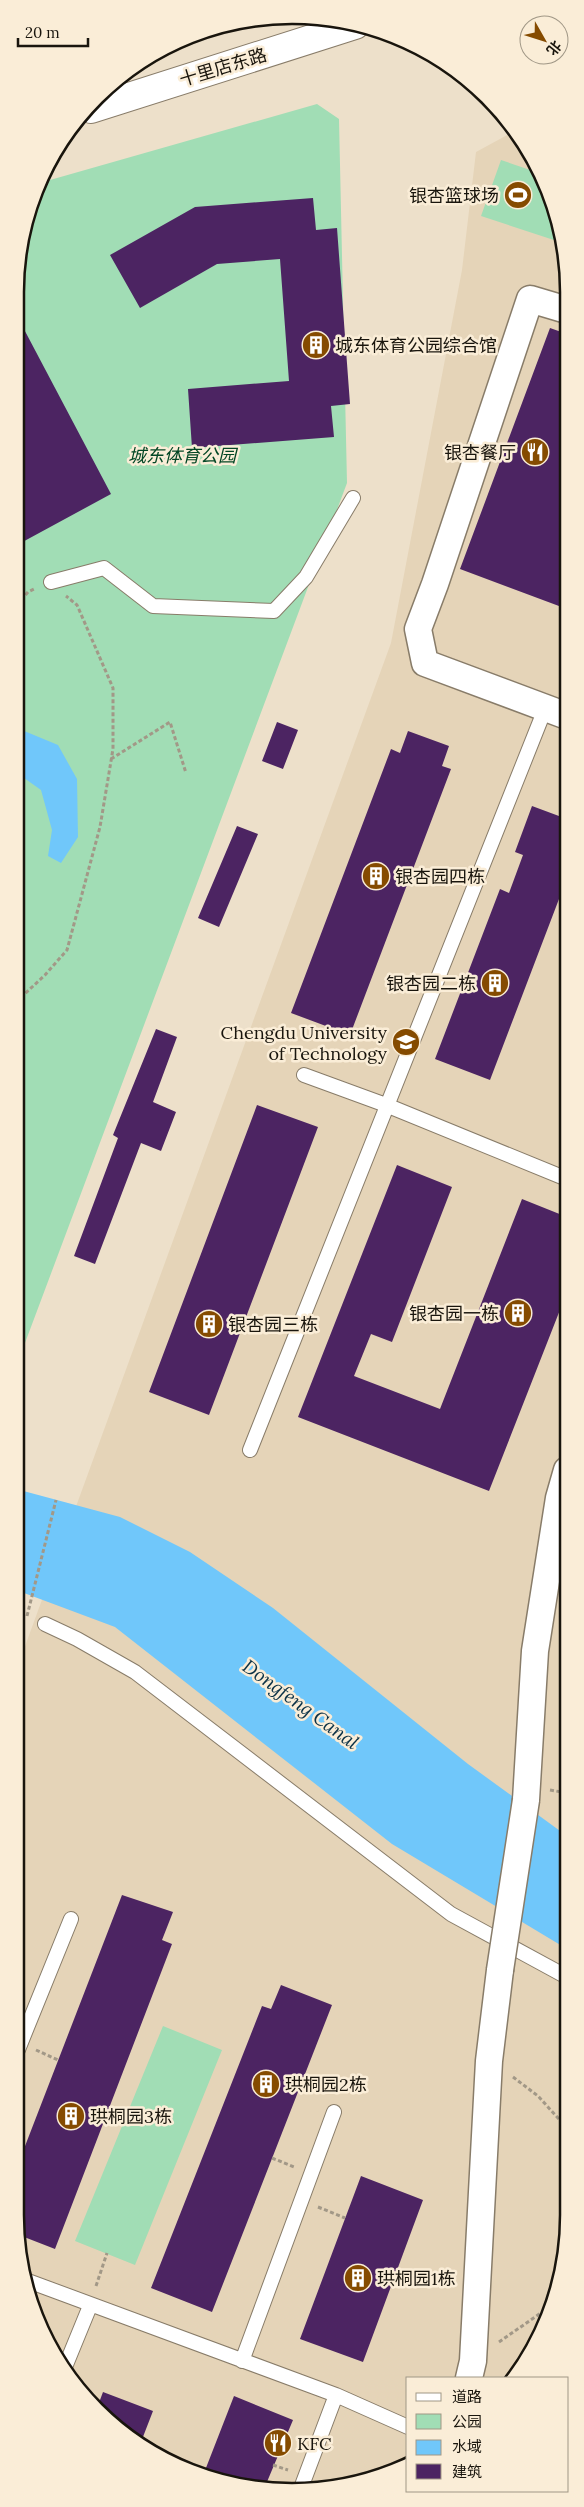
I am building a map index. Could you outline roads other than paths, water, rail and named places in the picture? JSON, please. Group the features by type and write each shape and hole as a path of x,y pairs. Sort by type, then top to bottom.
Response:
{"street":[{"name":"十里店东路","path":"97,107 345,29"},
{"path":"556,713 425,663 418,629 435,584 530,299 560,308"},
{"path":"471,2370 490,2061 500,1970 526,1800 535,1652 560,1494"}],"lane":[{"path":"51,582 104,568 154,606 274,610 306,577 353,498"},
{"path":"250,1450 386,1105 556,713"},
{"path":"304,1075 386,1105 560,1176"},
{"path":"45,1624 77,1639 135,1672 451,1914 560,1973"},
{"path":"24,2035 71,1919"},
{"path":"242,2361 334,2112"},
{"path":"33,2283 90,2306 336,2395 406,2427"},
{"path":"67,2361 90,2306"},
{"path":"303,2483 336,2395"}],"water":[{"path":"24,731 58,745 77,779 78,837 61,863 48,856 52,830 41,790 24,778"},
{"name":"Dongfeng Canal","path":"24,1491 120,1517 190,1552 273,1608 468,1764 560,1831 560,1945 392,1844 115,1627 24,1593"}],"place":[{"name":"银杏篮球场","path":"518,195"},
{"name":"城东体育公园综合馆","path":"316,345"},
{"name":"银杏餐厅","path":"535,452"},
{"name":"银杏园四栋","path":"376,876"},
{"name":"银杏园二栋","path":"495,983"},
{"name":"Chengdu University of Technology","path":"406,1042"},
{"name":"银杏园一栋","path":"518,1313"},
{"name":"银杏园三栋","path":"209,1324"},
{"name":"珙桐园2栋","path":"266,2084"},
{"name":"珙桐园3栋","path":"71,2116"},
{"name":"珙桐园1栋","path":"358,2278"},
{"name":"KFC","path":"278,2443"}],"park label":[{"name":"城东体育公园","path":"182,455"}]}
